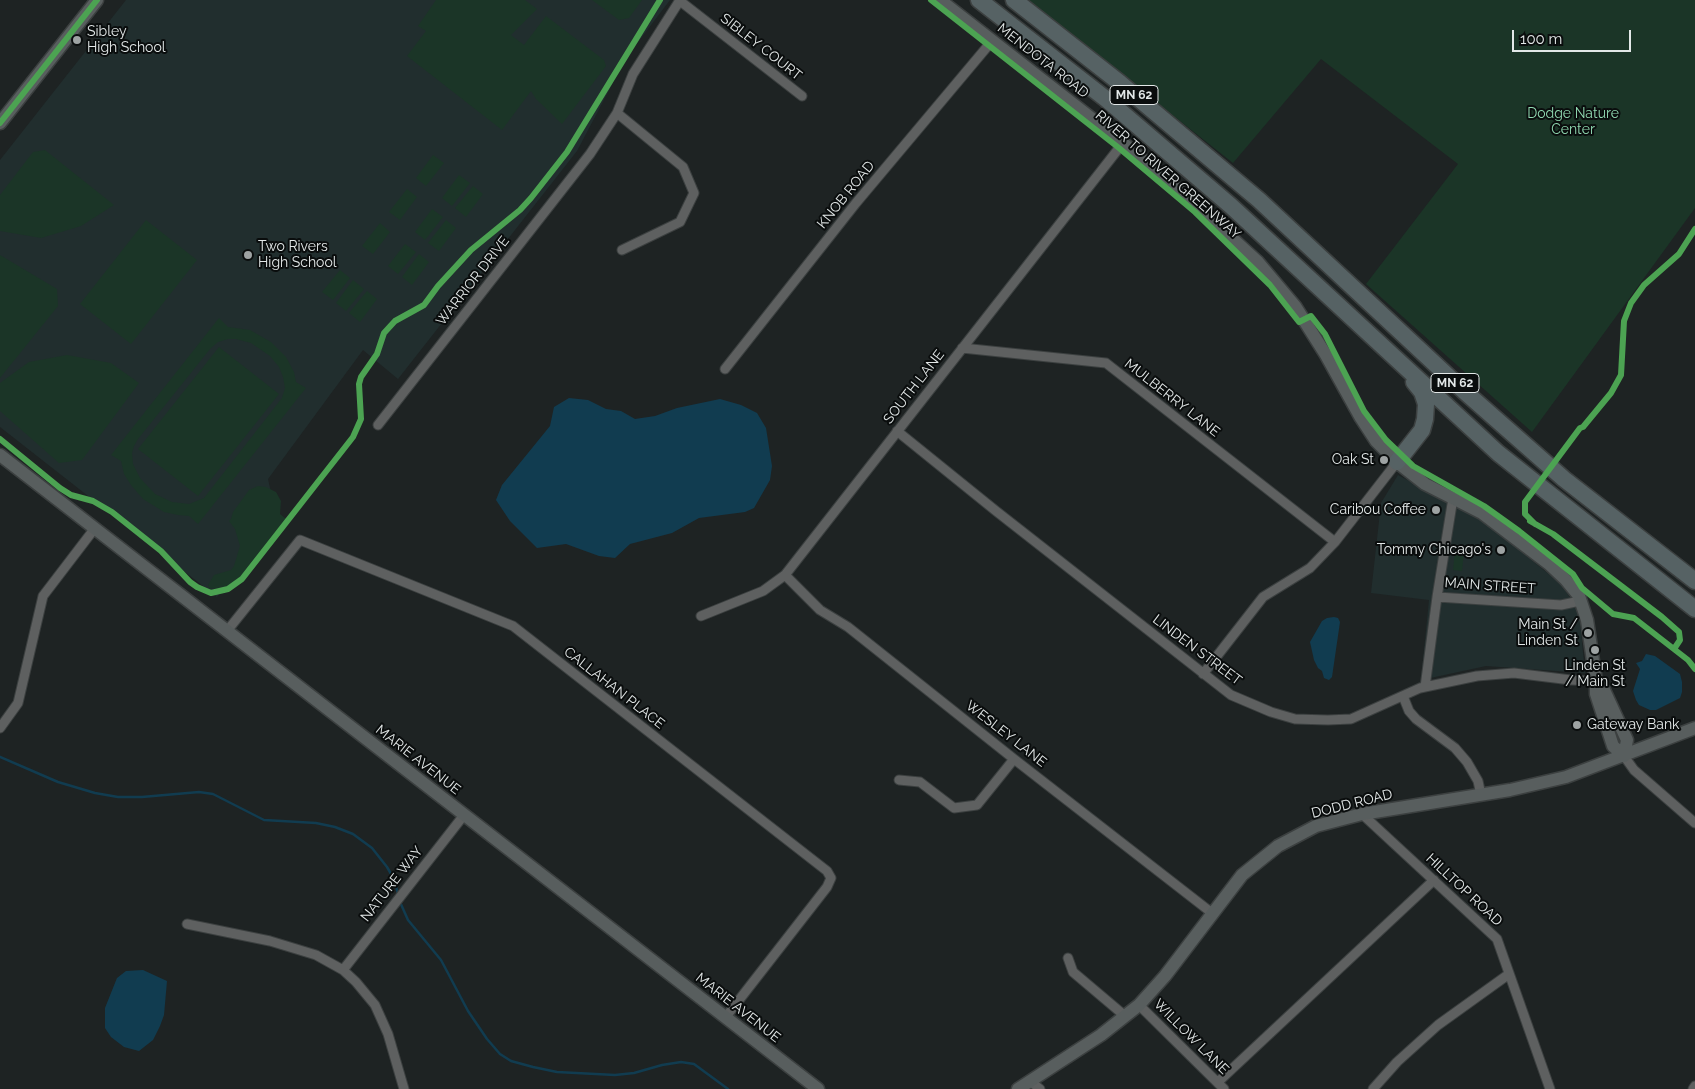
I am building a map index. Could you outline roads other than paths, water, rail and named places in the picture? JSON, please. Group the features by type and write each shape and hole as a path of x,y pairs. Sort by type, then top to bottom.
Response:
{"highway":[{"name":"MN 62","path":"979,0 1106,99 1231,206 1498,453 1695,609"},
{"name":"MN 62","path":"1014,0 1120,83 1250,193 1464,391 1540,458 1695,581"},
{"path":"1142,130 1206,173 1232,196 1240,199 1250,193"},
{"path":"1396,359 1422,392 1426,404 1422,430 1397,462"}],"street":[{"path":"0,122 97,0"},
{"name":"SIBLEY COURT","path":"680,0 802,96"},
{"name":"WARRIOR DRIVE","path":"378,425 590,154 617,113 633,74 680,0"},
{"name":"MENDOTA ROAD","path":"940,0 1123,143 1189,198 1258,262 1295,306 1326,355 1366,426 1376,441 1397,462 1425,484 1482,513 1549,564 1566,580 1579,596 1590,637 1596,694 1611,740 1624,756"},
{"name":"KNOB ROAD","path":"725,369 856,203 992,41"},
{"path":"617,113 683,167 694,193 680,222 622,250"},
{"name":"SOUTH LANE","path":"701,616 763,591 785,575 1123,143"},
{"name":"MULBERRY LANE","path":"962,348 1106,363 1336,542"},
{"name":"LINDEN STREET","path":"897,431 1203,674 1231,695 1253,706 1295,719 1351,719 1425,687 1478,676 1514,673 1596,681"},
{"name":"MARIE AVENUE","path":"0,455 818,1089"},
{"path":"1203,674 1263,597 1310,568 1336,542 1397,462"},
{"name":"MAIN STREET","path":"1453,498 1437,598 1561,605 1580,601"},
{"path":"0,728 18,703 43,596 95,528"},
{"name":"CALLAHAN PLACE","path":"227,631 300,540 513,626 827,871 831,878 827,888 725,1018"},
{"name":"WESLEY LANE","path":"785,575 820,610 848,627 1212,913"},
{"path":"1425,687 1437,598"},
{"path":"1403,696 1409,711 1416,720 1455,748 1467,762 1478,781 1481,795"},
{"name":"DODD ROAD","path":"1018,1089 1035,1085 1139,1005 1161,982 1242,875 1278,846 1316,826 1362,814 1481,795 1566,777 1695,728"},
{"path":"1624,756 1634,770 1695,823"},
{"path":"900,780 920,782 954,808 977,806 1014,759"},
{"name":"HILLTOP ROAD","path":"1362,814 1497,939 1550,1089"},
{"name":"NATURE WAY","path":"343,970 464,815"},
{"path":"1221,1086 1434,880"},
{"path":"187,924 316,954 343,970 375,1005 388,1034 404,1089"},
{"path":"1068,958 1073,972 1124,1016"},
{"path":"1373,1089 1397,1062 1438,1025 1509,974"},
{"name":"WILLOW LANE","path":"1139,1005 1221,1086"}],"water":[{"path":"569,398 588,400 606,409 621,411 635,419 655,416 677,408 720,399 741,405 757,413 766,428 772,466 770,480 754,508 745,512 699,518 672,533 630,544 615,558 599,556 566,544 537,548 510,521 496,500 502,485 550,426 554,407"},
{"path":"1334,617 1338,618 1340,622 1332,677 1329,680 1324,678 1322,671 1314,660 1310,642 1322,621"},
{"path":"1646,654 1655,656 1680,674 1682,682 1680,698 1656,710 1650,710 1639,705 1633,691 1640,669 1636,663 1642,661"},
{"path":"143,970 167,981 164,1015 160,1026 153,1040 139,1051 124,1047 111,1037 105,1028 105,1008 117,978 126,971"}],"waterway":[{"path":"0,757 58,782 95,793 118,797 142,797 199,792 213,794 264,820 316,823 335,827 353,834 372,848 394,879 398,894"},
{"path":"400,902 408,920 441,960 468,1011 487,1039 500,1054 511,1061 557,1072 615,1075 634,1073 681,1062 694,1064 728,1089"}],"place":[{"name":"Sibley High School","path":"77,40"},
{"name":"Two Rivers High School","path":"248,255"},
{"name":"Oak St","path":"1384,460"},
{"name":"Caribou Coffee","path":"1436,510"},
{"name":"Tommy Chicago's","path":"1501,550"},
{"name":"Main St / Linden St","path":"1588,633"},
{"name":"Linden St / Main St","path":"1595,650"},
{"name":"Gateway Bank","path":"1577,725"}],"park label":[{"name":"Dodge Nature Center","path":"1573,122"}]}
